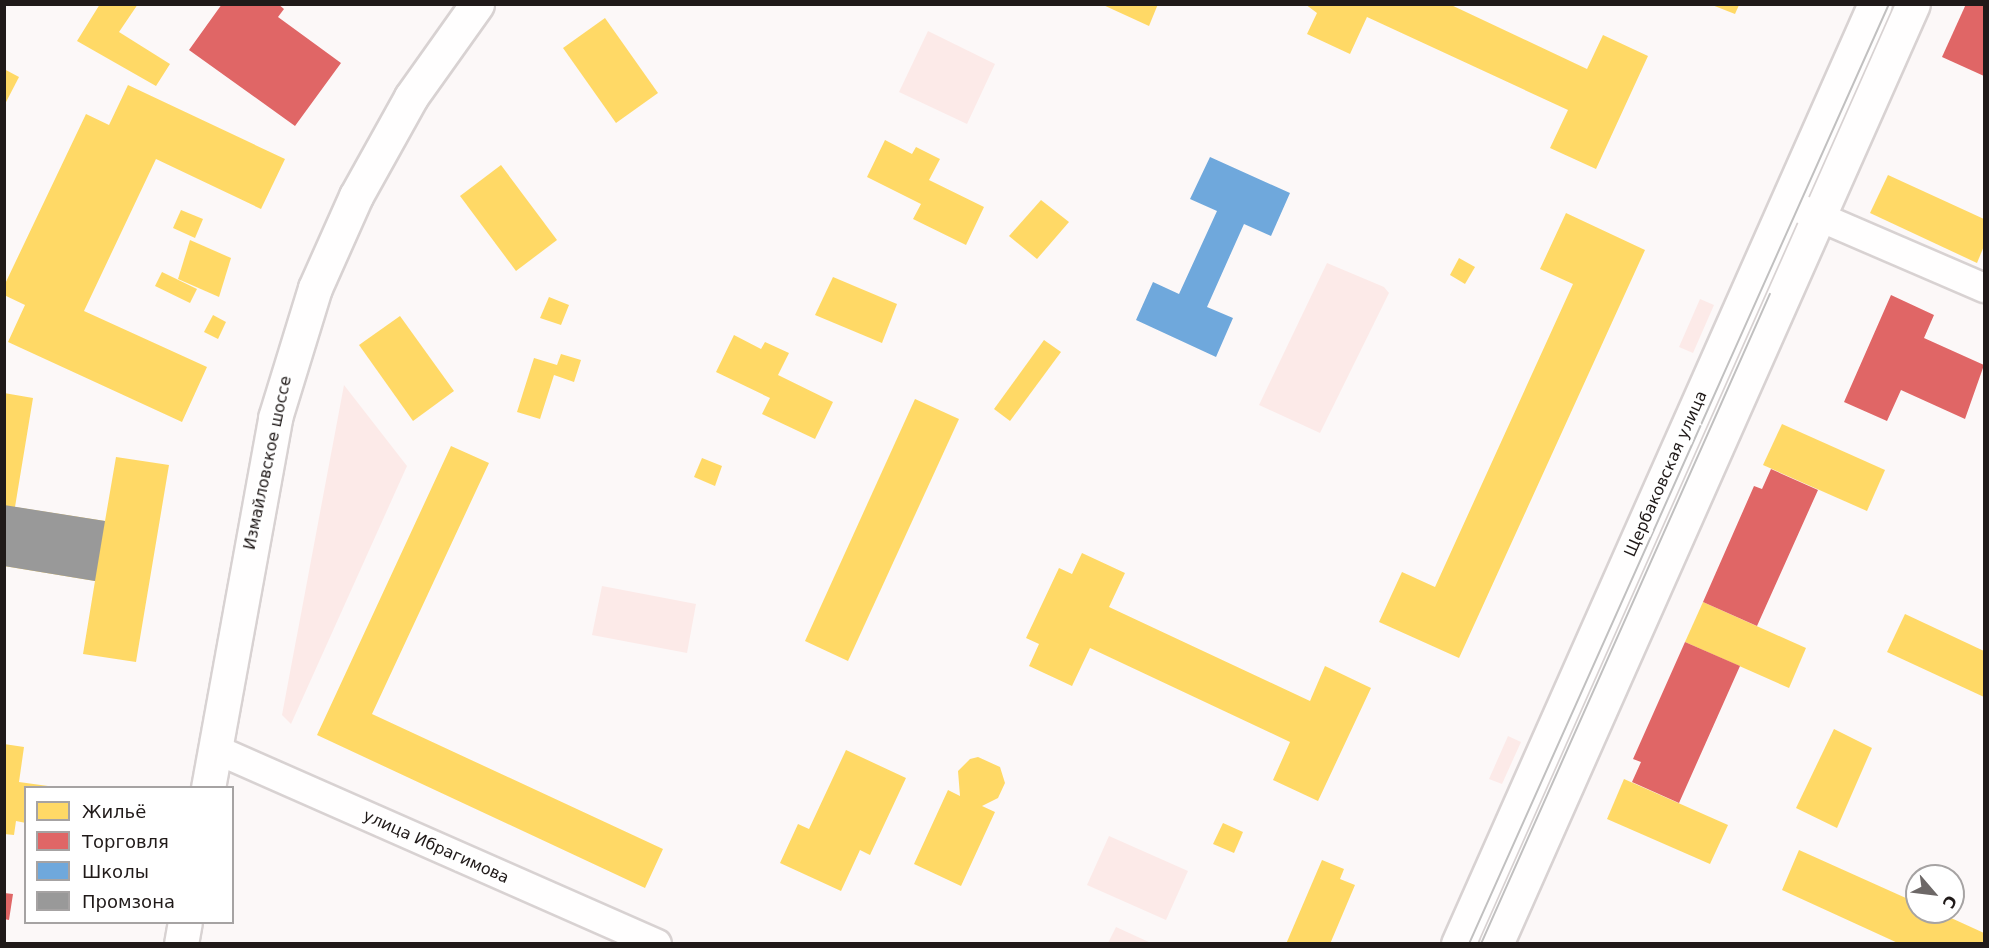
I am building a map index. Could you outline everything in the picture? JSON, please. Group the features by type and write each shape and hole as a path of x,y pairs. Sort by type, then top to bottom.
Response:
{"main road":[{"name":"Измайловское шоссе","path":"208,786 275,418 315,288 365,180 411,96 477,4"},
{"name":"Щербаковская улица","path":"1458,944 1875,4"},
{"name":"Щербаковская улица","path":"1496,944 1913,4"},
{"path":"181,944 185,924"}],"street":[{"path":"1786,203 1984,288"},
{"name":"улица Ибрагимова","path":"215,749 657,944"}],"shaded area":[{"path":"928,31 995,64 967,124 899,92"},
{"path":"1327,263 1384,287 1389,293 1320,433 1259,405"},
{"path":"1700,299 1714,305 1693,353 1679,347"},
{"path":"344,385 407,466 291,724 282,715"},
{"path":"602,586 696,604 687,653 592,635"},
{"path":"1508,736 1521,742 1502,784 1489,779"},
{"path":"1109,836 1188,871 1166,920 1087,885"},
{"path":"1116,927 1151,943 1108,943"}],"building: Жильё":[{"path":"100,4 138,4 119,32 170,64 156,86 77,41"},
{"path":"1101,4 1158,4 1149,26"},
{"path":"1305,4 1449,4 1587,69 1603,35 1648,56 1596,169 1550,148 1568,110 1367,17 1350,54 1307,34 1317,13"},
{"path":"1712,5 1739,5 1735,14"},
{"path":"605,18 658,93 616,123 563,48"},
{"path":"4,69 19,77 4,106"},
{"path":"128,85 285,159 261,209 156,159 84,311 207,367 182,422 8,342 25,305 4,295 4,286 86,114 109,125"},
{"path":"885,140 912,154 916,147 940,159 929,180 984,207 966,245 913,219 921,204 867,177"},
{"path":"501,165 557,240 516,271 460,196"},
{"path":"1888,175 1984,219 1984,246 1977,263 1870,213"},
{"path":"1041,200 1069,222 1037,259 1009,236"},
{"path":"181,210 203,219 195,238 173,228"},
{"path":"1566,213 1645,250 1459,658 1379,622 1402,572 1435,587 1573,284 1540,269"},
{"path":"190,240 231,258 219,297 178,279"},
{"path":"1459,258 1475,267 1465,284 1450,275"},
{"path":"162,272 197,289 190,303 155,286"},
{"path":"833,277 897,304 882,343 815,315"},
{"path":"549,297 569,305 561,325 540,318"},
{"path":"213,315 226,322 218,339 204,332"},
{"path":"400,316 454,391 413,421 359,345"},
{"path":"734,335 761,349 765,342 789,353 778,375 833,402 815,439 762,414 770,398 716,372"},
{"path":"1044,340 1061,352 1010,421 994,409"},
{"path":"561,354 581,360 574,382 554,375 540,419 517,412 534,358 557,365"},
{"path":"4,393 33,398 15,507 105,521 116,457 169,465 136,662 83,654 95,581 4,566"},
{"path":"915,399 959,419 848,661 805,641"},
{"path":"1782,424 1885,470 1867,511 1763,465"},
{"path":"451,446 489,463 372,714 663,849 645,888 317,735"},
{"path":"702,458 722,466 715,486 694,477"},
{"path":"1082,553 1125,573 1109,607 1310,701 1325,666 1371,688 1318,801 1273,780 1290,742 1090,648 1072,686 1029,666 1039,644 1026,638 1059,568 1072,574"},
{"path":"1703,602 1806,648 1789,688 1685,642"},
{"path":"1905,614 1984,651 1984,697 1887,652"},
{"path":"1834,729 1872,748 1837,828 1796,808"},
{"path":"4,744 24,747 19,782 48,786 24,786 24,823 16,821 14,835 4,834"},
{"path":"846,750 906,778 870,855 860,850 841,891 780,863 798,824 809,829"},
{"path":"978,757 1000,767 1005,783 998,798 982,806 995,812 961,886 914,864 948,790 960,796 958,771 970,759"},
{"path":"1624,779 1728,825 1710,864 1607,819"},
{"path":"1223,823 1243,832 1234,853 1213,844"},
{"path":"1799,850 1905,898 1905,924 1964,924 1984,933 1984,944 1900,944 1782,890"},
{"path":"1322,860 1344,869 1340,879 1355,885 1330,944 1286,944"}],"building: Торговля":[{"path":"222,4 278,4 284,9 278,17 341,63 295,126 189,50"},
{"path":"1966,4 1984,4 1984,76 1942,57"},
{"path":"1891,295 1934,315 1924,338 1984,365 1965,419 1901,390 1887,421 1844,402"},
{"path":"1771,469 1818,490 1757,626 1703,602 1754,486 1762,489"},
{"path":"1685,642 1740,666 1679,803 1632,782 1641,762 1633,759"},
{"path":"4,893 13,894 9,920 4,919"}],"building: Школы":[{"path":"1210,157 1290,193 1271,236 1244,224 1207,307 1233,318 1216,357 1136,320 1153,282 1179,294 1217,211 1190,199"}],"building: Промзона":[{"path":"4,505 105,521 95,581 4,566"}],"tram line":[{"path":"1469,944 1889,4"},
{"path":"1481,944 1770,294"}]}
